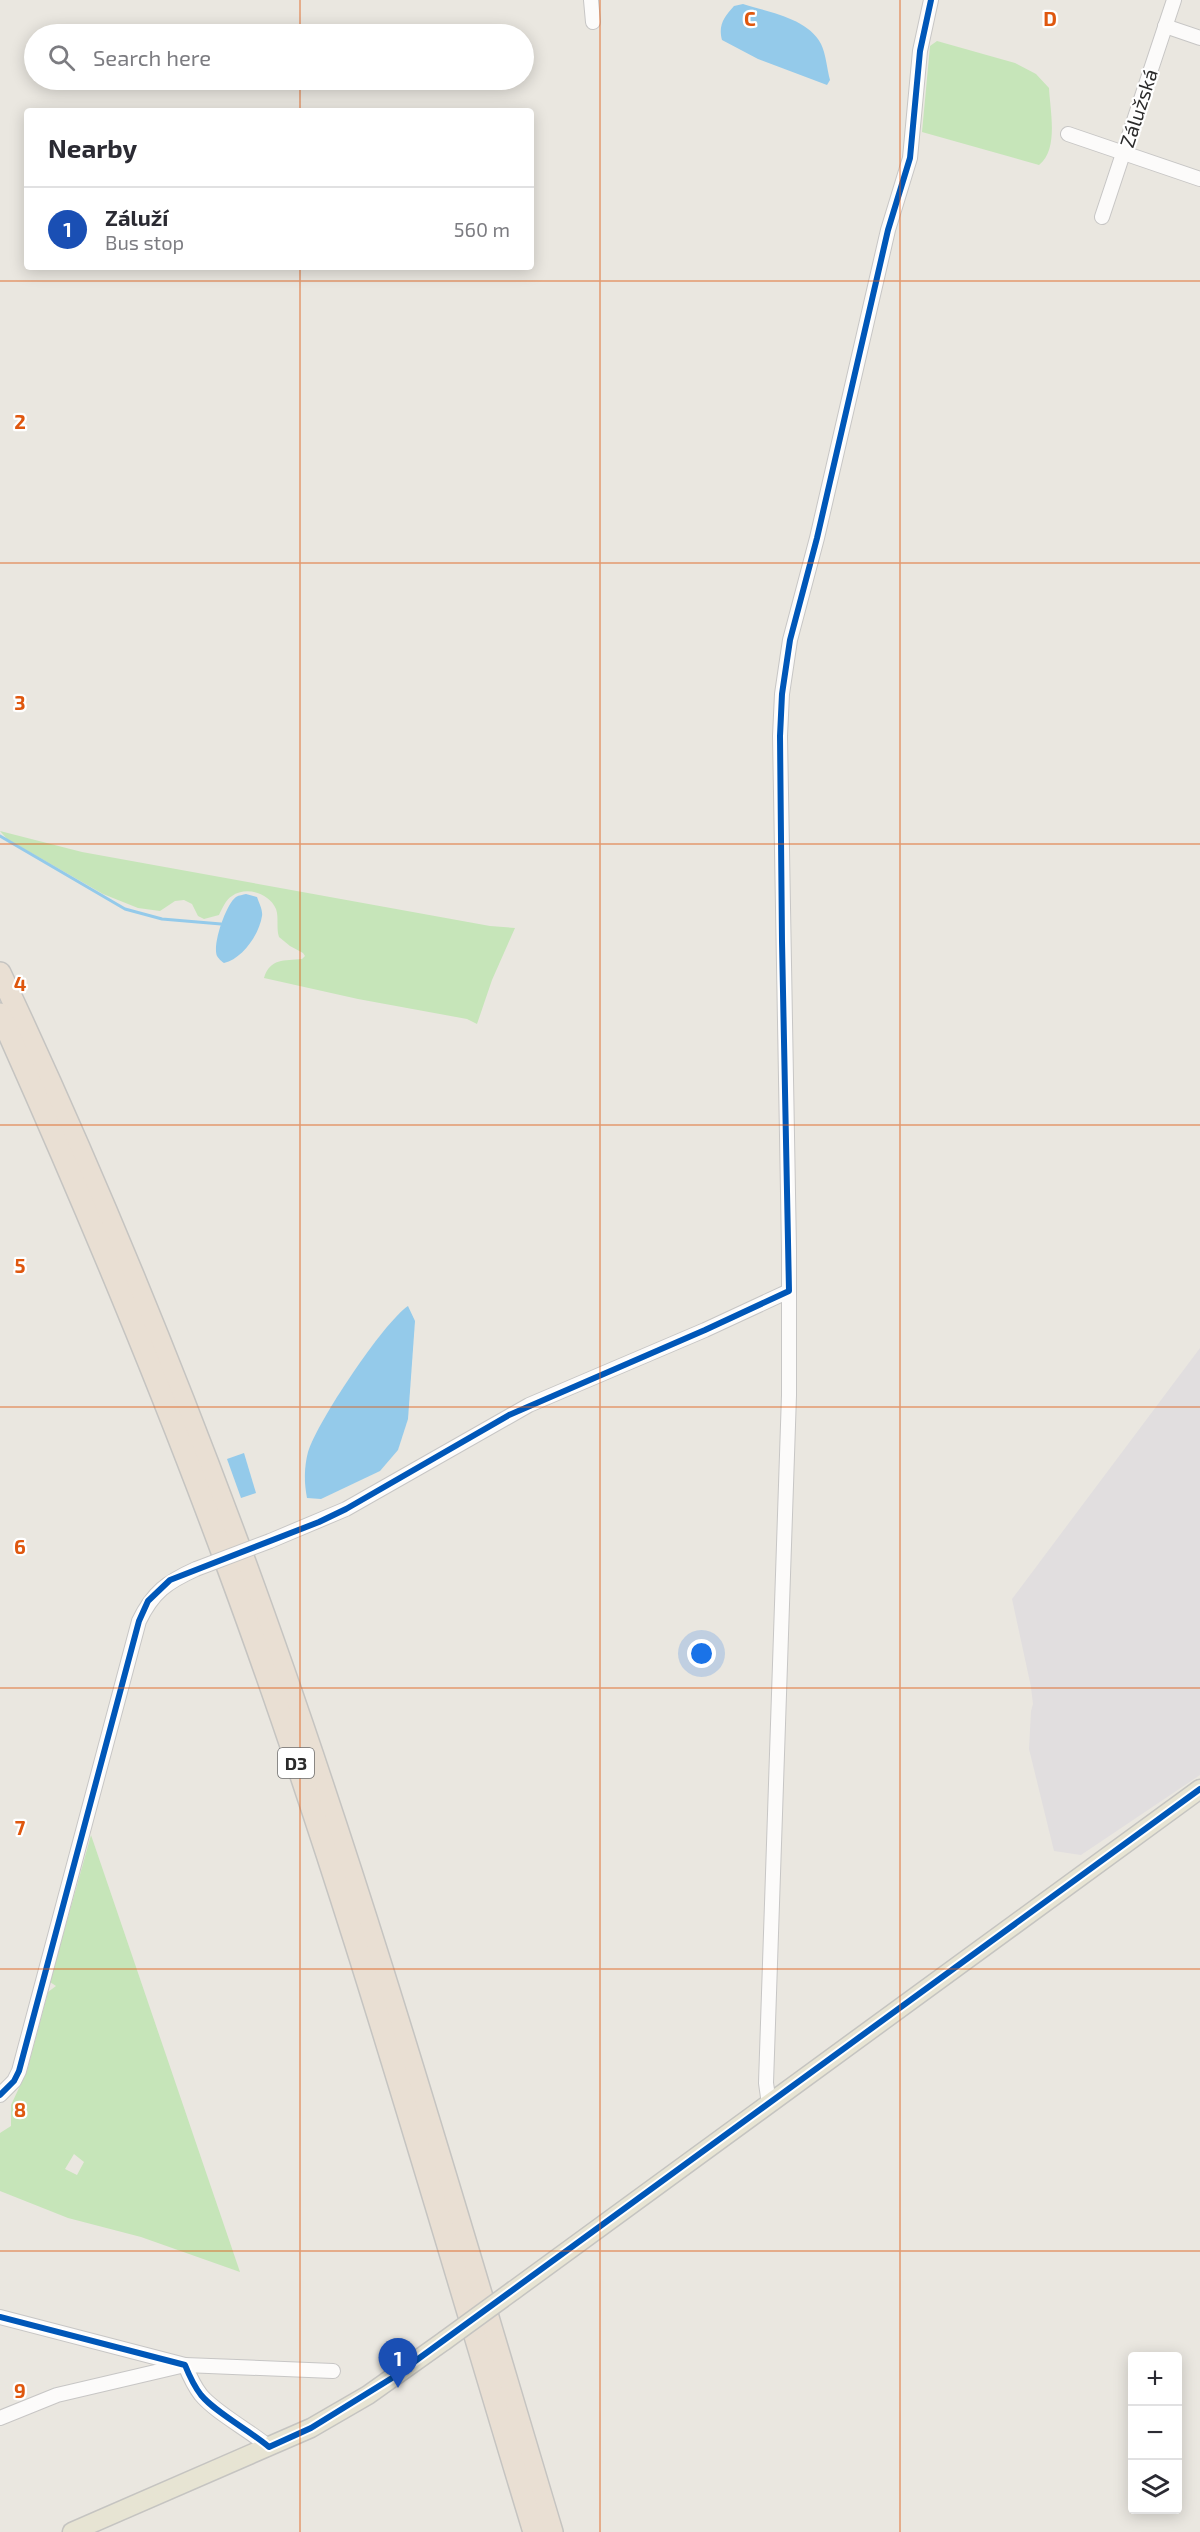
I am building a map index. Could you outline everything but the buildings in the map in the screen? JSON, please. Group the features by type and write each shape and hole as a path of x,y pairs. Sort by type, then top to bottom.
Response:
{"highway":[{"name":"D3","path":"0,973 76,1140 135,1279 246,1566 345,1856 552,2532"},
{"name":"D3","path":"0,1014 118,1287 229,1570 335,1883 534,2532"}],"main road":[{"path":"72,2532 311,2428 368,2395 1200,1789"}],"street":[{"path":"591,0 592,22"},
{"path":"769,2104 766,2083 787,1488 789,1291 780,736 782,687 790,640 817,538 888,230 910,158 921,44 931,0"},
{"name":"Zálužská","path":"1102,217 1174,0"},
{"path":"1165,26 1200,38"},
{"path":"1068,134 1200,179"},
{"path":"0,2095 14,2081 19,2071 139,1621 148,1601 170,1580 346,1509 509,1414 789,1291"},
{"path":"0,2317 185,2365 333,2371"},
{"path":"0,2418 57,2395 185,2365"},
{"path":"185,2365 201,2395 269,2447"}],"shaded area":[{"path":"1200,1348 1200,1775 1081,1855 1054,1851 1029,1749 1033,1704 1012,1599"}],"green space":[{"path":"937,41 1015,63 1036,74 1049,88 1052,118 1051,140 1049,150 1039,165 922,132 930,46"},
{"path":"0,831 82,852 490,926 515,928 492,980 477,1024 467,1019 358,999 264,978 274,964 302,959 305,956 279,937 276,909 273,903 263,895 250,892 238,893 228,899 219,915 204,919 198,916 192,904 184,900 175,901 160,911 138,908 103,894 7,839"},
{"path":"91,1835 240,2272 141,2237 68,2218 0,2191 0,2133 11,2126 11,2105 27,2071 48,1992 56,1986 50,1982","holes":["74,2154 84,2162 77,2175 65,2169"]}],"water":[{"path":"743,4 786,17 815,35 825,57 830,80 827,85 758,59 722,40 721,26 725,18 734,6"},
{"path":"246,894 257,897 262,911 260,923 249,945 237,957 224,963 216,951 221,925 232,901 237,896"},
{"path":"408,1306 415,1321 408,1419 398,1450 380,1471 321,1499 307,1498 306,1463 314,1438 352,1374 383,1332"},
{"path":"244,1453 256,1493 241,1498 227,1459"}],"waterway":[{"path":"0,836 125,909 162,919 221,924"}],"cycle path":[{"path":"0,2095 14,2081 19,2071 139,1621 148,1601 170,1580 319,1522 346,1509 509,1415 789,1291 782,941 780,736 782,694 790,640 817,538 888,230 910,158 920,51 931,0"},
{"path":"0,2317 185,2365 196,2388 207,2402 269,2447 311,2428 392,2378 1200,1789"}],"place":[{"name":"Záluží","path":"398,2388"}]}
